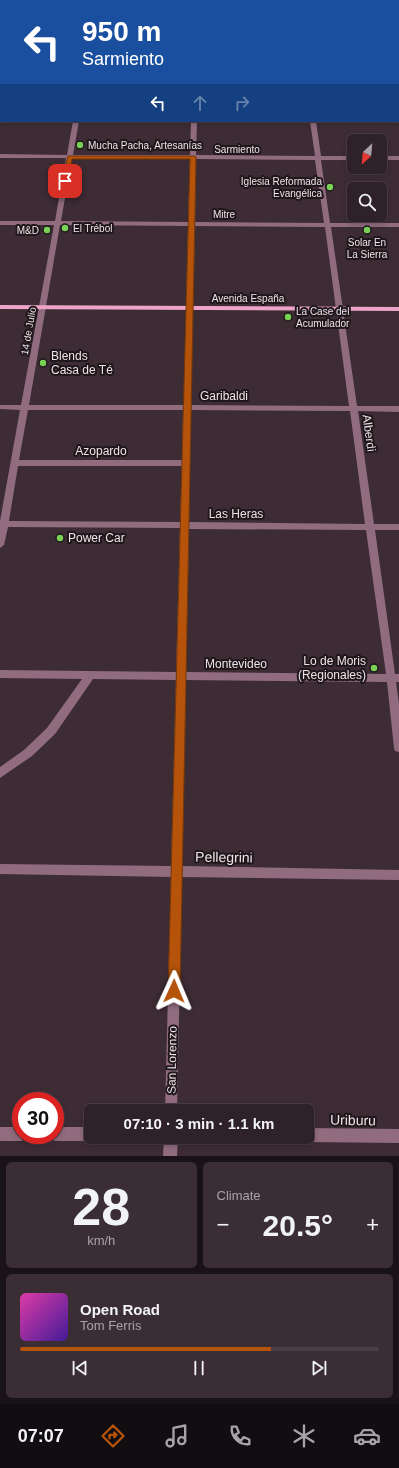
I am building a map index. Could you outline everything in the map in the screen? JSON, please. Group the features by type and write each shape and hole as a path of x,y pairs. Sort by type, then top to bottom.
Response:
{"main road":[{"name":"Avenida España","path":"0,307 399,309"}],"street":[{"name":"14 de Julio","path":"0,545 2,524 15,463 76,122"},
{"name":"San Lorenzo","path":"171,1104 194,122"},
{"name":"Alberdi","path":"313,122 370,527 395,678 399,748"},
{"name":"Sarmiento","path":"0,156 347,158"},
{"path":"387,158 399,158"},
{"name":"Mitre","path":"0,223 399,224"},
{"name":"Garibaldi","path":"0,407 399,409"},
{"name":"Azopardo","path":"15,463 186,463"},
{"name":"Las Heras","path":"2,524 399,527"},
{"name":"Montevideo","path":"0,674 395,678"},
{"path":"0,773 28,753 51,731 90,675"},
{"name":"Pellegrini","path":"0,869 399,875"},
{"path":"0,1134 12,1134"},
{"path":"64,1134 84,1134"},
{"name":"Uriburu","path":"314,1135 399,1136"},
{"path":"170,1156 171,1144"}],"place":[{"name":"Mucha Pacha, Artesanías","path":"80,145"},
{"name":"Iglesia Reformada Evangélica","path":"330,187"},
{"name":"El Trébol","path":"65,228"},
{"name":"M&D","path":"47,230"},
{"name":"Solar En La Sierra","path":"367,230"},
{"name":"La Case del Acumulador","path":"288,317"},
{"name":"Blends Casa de Té","path":"43,363"},
{"name":"Power Car","path":"60,538"},
{"name":"Lo de Moris (Regionales)","path":"374,668"}],"route":[{"path":"65,181 70,157 194,157 174,991"}]}
